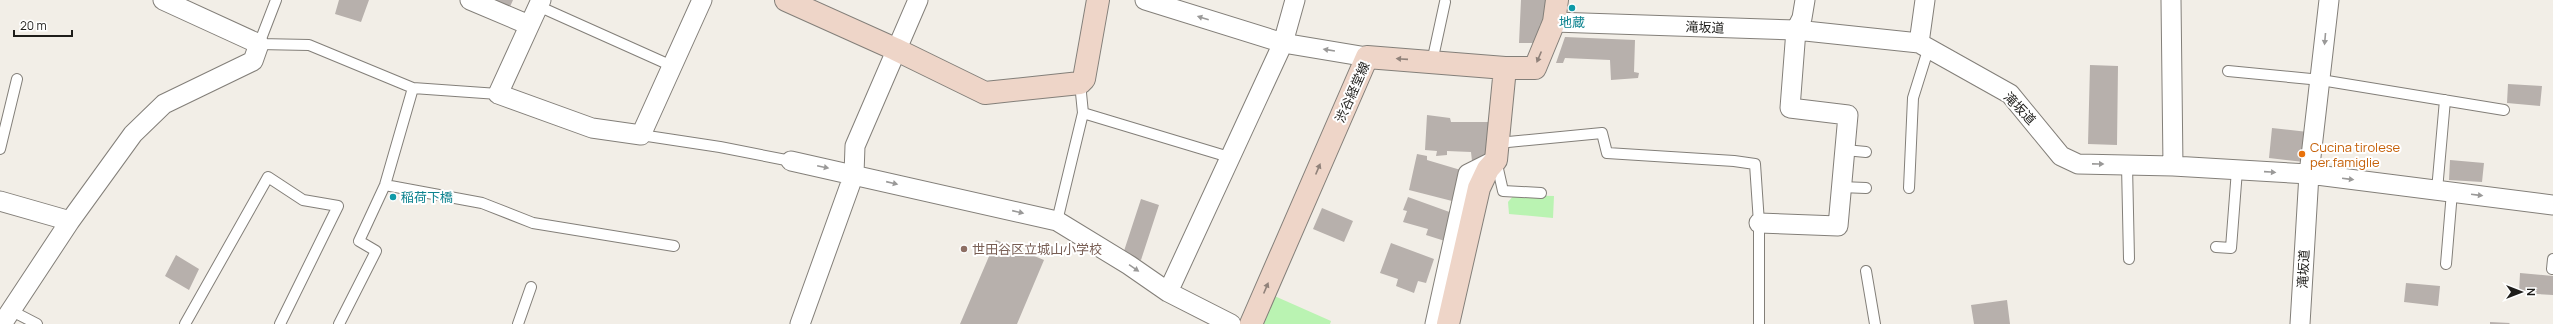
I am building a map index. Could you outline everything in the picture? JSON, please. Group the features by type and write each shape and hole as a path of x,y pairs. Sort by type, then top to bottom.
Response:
{"main road":[{"path":"786,0 895,49 985,93 1080,83 1084,78 1098,0"},
{"name":"渋谷経堂線","path":"1251,324 1367,57 1504,68 1535,68 1554,22 1557,0"},
{"path":"1441,324 1479,188 1497,151 1504,68"}],"street":[{"path":"6,317 70,221 134,134 164,104 253,61 259,44 163,0"},
{"path":"470,0 529,25"},
{"path":"539,3 498,94 592,128 641,135 702,0"},
{"path":"800,324 854,174 855,146 895,49 918,0"},
{"path":"1145,0 1283,43 1367,57"},
{"path":"1168,292 1229,157 1283,43 1295,0"},
{"path":"1759,224 1838,226 1848,115 1790,108 1796,30 1802,18 1805,0"},
{"path":"1923,47 1925,0"},
{"path":"2170,0 2173,166"},
{"path":"2329,0 2322,80 2309,174 2553,205"},
{"name":"滝坂道","path":"1554,22 1796,30 1923,47 2010,94 2061,156 2078,164 2173,166 2309,174 2300,324"},
{"path":"791,161 1057,221 1129,265 1168,292 1230,324"},
{"path":"0,201 70,221"}],"lane":[{"path":"276,0 259,44 309,45 413,88 498,94"},
{"path":"1432,62 1445,2"},
{"path":"539,3 672,66"},
{"path":"1909,188 1914,98 1923,47"},
{"path":"2228,71 2322,80 2504,110"},
{"path":"0,149 17,78"},
{"path":"1057,221 1083,113 1080,83"},
{"path":"339,324 376,251 359,241 385,185 413,88"},
{"path":"2446,100 2444,191 2446,264"},
{"path":"1083,113 1229,157"},
{"path":"1541,193 1503,191 1497,151 1602,133 1607,153 1734,161 1754,164 1759,224 1759,324"},
{"path":"641,135 720,147 791,161"},
{"path":"1845,150 1866,152"},
{"path":"2127,165 2130,258"},
{"path":"2216,247 2231,248 2237,170"},
{"path":"185,324 268,177 303,200 338,206 280,324"},
{"path":"385,185 482,203 533,224 674,246"},
{"path":"1841,187 1866,188"},
{"path":"1866,271 1875,324"},
{"path":"518,324 531,287"},
{"path":"6,317 37,324"}],"green space":[{"path":"1514,195 1554,196 1553,218 1509,214 1508,202"},
{"path":"1268,293 1331,321 1330,324 1254,324"}],"building":[{"path":"339,0 369,0 361,22 335,14"},
{"path":"487,0 513,0 509,9"},
{"path":"1521,0 1550,0 1548,25 1540,24 1538,43 1519,43"},
{"path":"1565,37 1635,40 1634,72 1639,73 1638,78 1611,80 1610,60 1565,58 1563,63 1556,63"},
{"path":"2090,65 2118,66 2117,145 2088,144"},
{"path":"2508,84 2542,86 2540,106 2507,103"},
{"path":"1427,115 1450,118 1451,122 1493,122 1486,161 1472,161 1471,152 1447,151 1447,155 1436,156 1437,151 1425,150"},
{"path":"2272,128 2308,132 2304,162 2269,158"},
{"path":"1417,154 1427,156 1427,160 1464,171 1456,202 1409,190"},
{"path":"2450,160 2484,163 2482,182 2449,180"},
{"path":"1408,197 1455,214 1448,242 1426,235 1428,229 1403,222 1407,211 1403,210"},
{"path":"1141,199 1159,205 1141,260 1123,254"},
{"path":"1322,208 1353,221 1344,242 1313,229"},
{"path":"996,240 1044,260 1017,324 960,324"},
{"path":"1391,243 1434,259 1426,283 1418,281 1414,293 1396,286 1398,279 1380,273"},
{"path":"176,255 199,269 189,290 165,276"},
{"path":"2520,273 2553,276 2553,295 2519,293"},
{"path":"2406,283 2440,286 2438,306 2404,302"},
{"path":"2007,300 2010,324 1974,324 1971,305"},
{"path":"2490,322 2510,323 2490,324"}],"place":[{"name":"地蔵","path":"1572,8"},
{"name":"Cucina tirolese per famiglie","path":"2302,154"},
{"name":"稲荷下橋","path":"393,197"},
{"name":"世田谷区立城山小学校","path":"964,249"}]}
